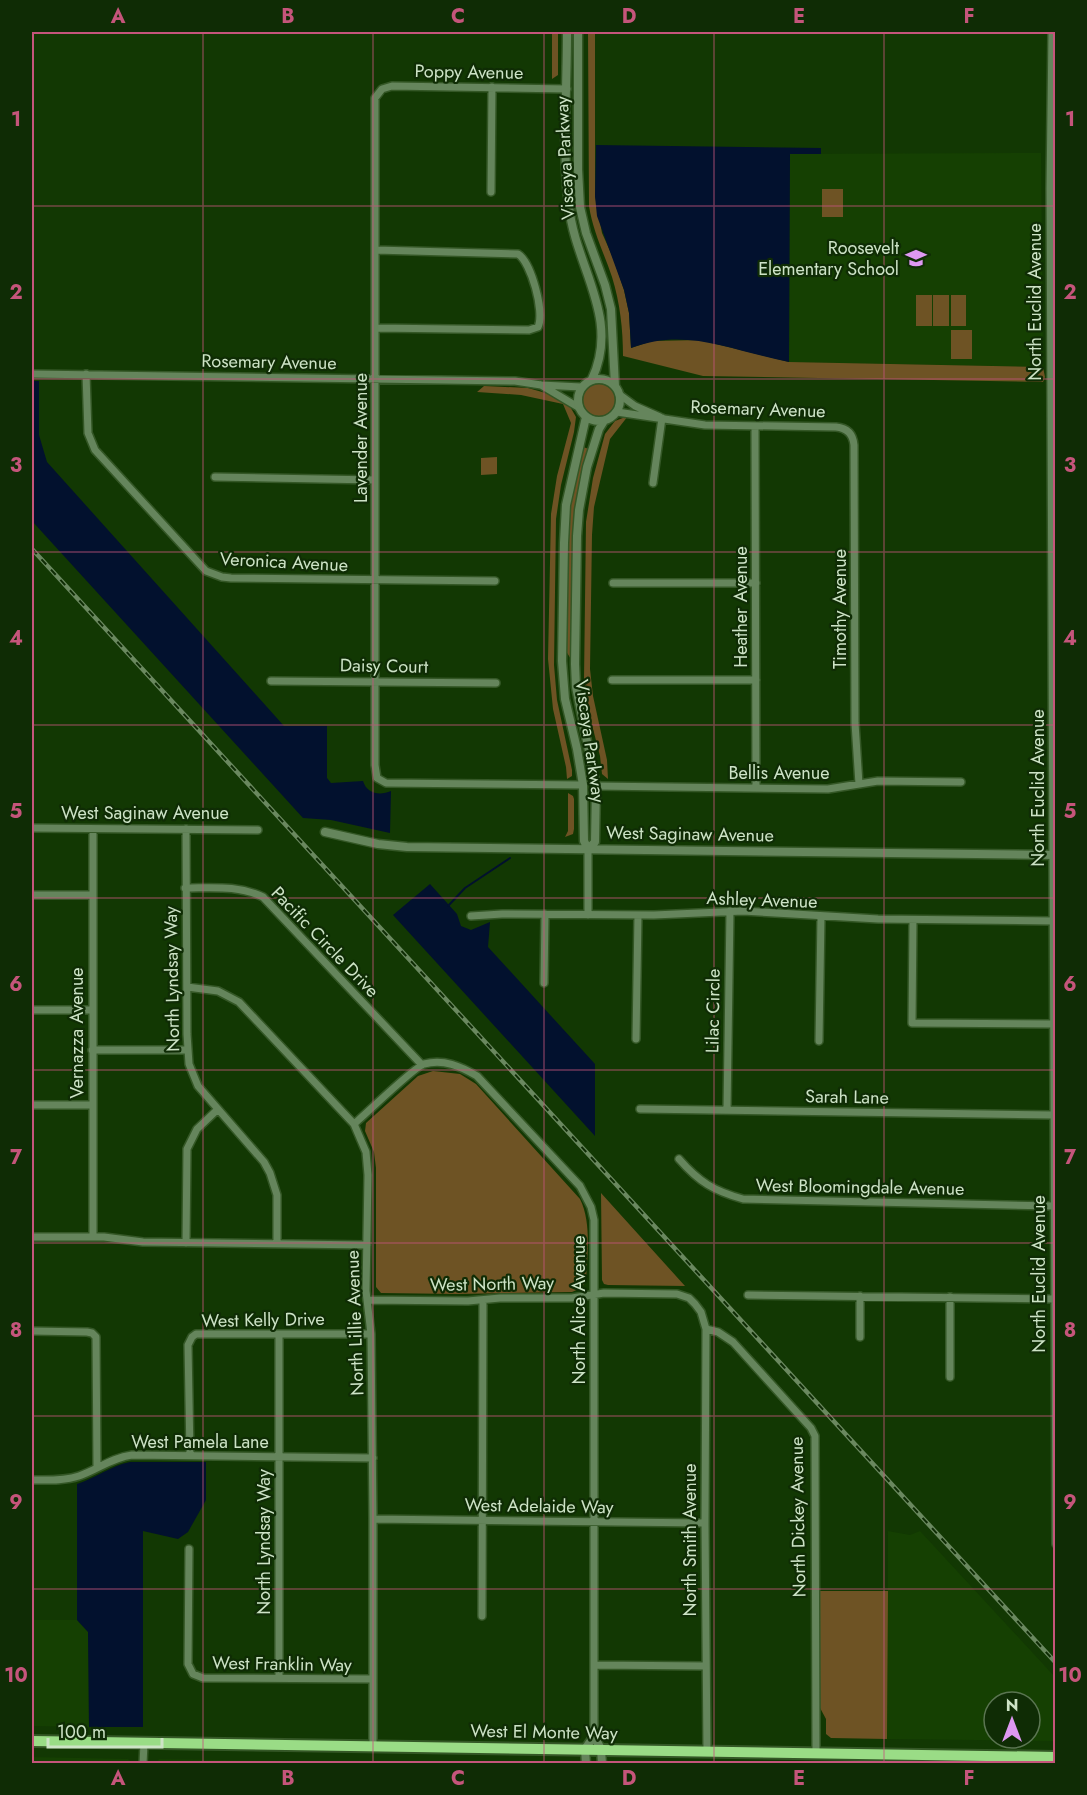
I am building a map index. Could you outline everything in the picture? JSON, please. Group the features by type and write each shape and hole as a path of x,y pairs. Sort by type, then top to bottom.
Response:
{"main road":[{"name":"West El Monte Way","path":"32,1741 1056,1756"}],"street":[{"name":"Viscaya Parkway","path":"567,32 567,181 570,217 575,238 593,286 601,325 601,353 592,379"},
{"name":"Viscaya Parkway","path":"578,32 580,207 611,309 615,386"},
{"name":"North Euclid Avenue","path":"1052,32 1054,84 1050,185 1054,612 1053,1115 1056,1544"},
{"name":"Poppy Avenue","path":"375,98 382,88 392,86 567,88"},
{"path":"491,192 492,87"},
{"path":"567,88 573,98 573,150 578,169"},
{"name":"Lavender Avenue","path":"375,98 375,765 377,778 380,782 386,783 583,785"},
{"path":"376,250 518,254 524,258 538,301 540,322 536,328 529,330 376,328"},
{"name":"Rosemary Avenue","path":"32,374 515,381 582,387"},
{"name":"Veronica Avenue","path":"86,374 88,433 95,450 206,571 231,578 495,581"},
{"path":"592,379 605,379 615,386 620,395 620,404 617,412 604,421 595,421 586,417 578,407 577,397 582,387 592,379"},
{"name":"Rosemary Avenue","path":"541,385 558,393 578,407"},
{"name":"Rosemary Avenue","path":"620,395 635,406 662,418"},
{"name":"Rosemary Avenue","path":"617,412 705,426 836,427 851,434"},
{"name":"Viscaya Parkway","path":"586,417 566,505 562,661 565,699 583,785 584,841 588,849 595,842 596,786 579,708 575,664 579,510 587,467 599,429 604,421"},
{"path":"653,483 662,418"},
{"name":"Heather Avenue","path":"755,426 756,788"},
{"name":"Timothy Avenue","path":"851,434 854,445 855,723 859,784"},
{"path":"216,477 375,480"},
{"path":"613,583 756,583"},
{"path":"562,661 570,665 573,700 579,708"},
{"path":"612,680 756,680"},
{"name":"Daisy Court","path":"271,681 496,683"},
{"name":"Bellis Avenue","path":"596,786 828,789 889,781 961,782"},
{"name":"West Saginaw Avenue","path":"32,828 258,830"},
{"name":"Vernazza Avenue","path":"93,829 93,1237"},
{"name":"North Lyndsay Way","path":"186,829 187,1050 193,1077 217,1110 264,1161 270,1173 278,1195 277,1243"},
{"name":"West Saginaw Avenue","path":"325,832 392,846 1055,855"},
{"path":"588,849 588,915"},
{"name":"Pacific Circle Drive","path":"185,888 241,889 264,897 422,1065"},
{"path":"32,895 92,895"},
{"name":"Ashley Avenue","path":"471,916 638,915 730,911 913,920 1053,921"},
{"name":"Lilac Circle","path":"727,1110 730,911"},
{"path":"544,983 545,914"},
{"path":"636,1039 638,915"},
{"path":"819,1041 822,916"},
{"path":"913,920 912,1023 1053,1024"},
{"name":"North Lillie Avenue","path":"187,987 218,991 239,1002 354,1124 364,1144 367,1163 367,1300 371,1334 373,1746"},
{"path":"32,1010 93,1010"},
{"path":"92,1050 187,1050"},
{"name":"North Alice Avenue","path":"422,1065 447,1063 461,1066 477,1076 580,1186 591,1207 594,1220 594,1736"},
{"path":"354,1124 422,1065"},
{"path":"32,1105 92,1105"},
{"name":"Sarah Lane","path":"640,1109 1053,1115"},
{"path":"186,1243 187,1149 197,1129 217,1110"},
{"name":"West Bloomingdale Avenue","path":"679,1159 706,1185 743,1199 1054,1206"},
{"path":"32,1237 93,1237 143,1242 367,1245"},
{"name":"West North Way","path":"367,1300 572,1298 594,1294 683,1295 701,1312 706,1329"},
{"path":"748,1295 1055,1299"},
{"path":"860,1296 861,1337"},
{"path":"950,1297 950,1377"},
{"path":"482,1616 483,1300"},
{"name":"North Smith Avenue","path":"706,1329 707,1751"},
{"name":"North Dickey Avenue","path":"706,1329 718,1332 733,1342 812,1428 815,1436 816,1753"},
{"path":"32,1331 93,1333 97,1343 97,1467"},
{"name":"West Kelly Drive","path":"190,1455 188,1345 192,1337 201,1332 371,1334"},
{"name":"North Lyndsay Way","path":"279,1334 279,1678"},
{"name":"West Pamela Lane","path":"32,1480 68,1479 80,1476 109,1461 132,1455 372,1458"},
{"name":"West Adelaide Way","path":"373,1519 705,1523"},
{"name":"West Franklin Way","path":"189,1549 188,1664 193,1674 203,1678 373,1679"},
{"path":"595,1665 706,1666"},
{"path":"586,1764 585,1749 594,1736 601,1749 602,1764"},
{"path":"143,1764 144,1743"}],"shaded area":[{"path":"552,32 558,32 558,75 552,79"},
{"path":"588,32 595,32 595,196 602,233 624,290 629,313 631,348 652,341 700,340 789,362 1043,367 1045,377 1043,382 703,376 623,356 622,326 617,297 589,206"},
{"name":"Roosevelt Elementary School","path":"1041,153 1043,367 789,362 790,154"},
{"path":"822,189 843,189 843,217 822,217"},
{"path":"916,295 932,295 932,326 916,326"},
{"path":"933,295 949,295 949,326 933,326"},
{"path":"951,295 966,295 966,326 951,326"},
{"path":"951,330 972,330 972,359 951,359"},
{"path":"599,384 610,389 615,400 610,411 599,416 588,411 583,400 588,389"},
{"path":"484,386 528,388 556,396 568,403 576,417 556,519 554,665 557,700 572,770 572,776 567,779 553,709 548,659 551,514 557,476 571,423 563,404 521,395 477,392"},
{"path":"628,416 610,439 594,507 592,535 590,669 593,696 607,760 608,779 602,774 584,679 586,522 593,478 605,434 615,421"},
{"path":"583,447 589,449 576,507 572,661 566,651 567,535 571,493"},
{"path":"497,457 497,474 481,475 481,458"},
{"path":"568,793 574,799 574,829 573,834 565,837 568,831"},
{"path":"433,1071 460,1074 476,1084 580,1199 586,1218 588,1240 586,1282 581,1288 572,1292 457,1294 381,1293 376,1287 376,1168 374,1152 365,1131 366,1123 418,1076"},
{"path":"601,1193 685,1286 604,1284 602,1280"},
{"path":"888,1531 910,1535 920,1531 1055,1677 1055,1741 1042,1741 1042,1690 982,1690 982,1740 887,1739"},
{"path":"820,1591 888,1591 887,1739 831,1738 826,1734 826,1719 819,1706"},
{"path":"32,1620 77,1620 88,1632 89,1727 32,1726"},
{"path":"32,1757 128,1759 132,1763 32,1763"},
{"path":"159,1759 359,1762 361,1763 156,1763"}],"water":[{"path":"596,145 821,148 821,154 790,154 789,362 691,340 652,342 631,348 629,313 624,290 597,216"},
{"path":"32,381 39,381 39,435 47,462 284,726 327,726 327,778 331,783 363,781 374,793 391,791 390,833 331,820 303,818 32,521"},
{"path":"430,884 457,914 461,926 471,930 490,922 488,947 595,1064 595,1136 393,915"},
{"path":"130,1462 206,1462 206,1500 188,1532 178,1539 143,1531 143,1727 89,1727 88,1632 77,1620 77,1484"}],"waterway":[{"path":"448,906 465,888 510,858"}],"railway":[{"path":"32,549 1056,1663"}],"place":[{"name":"Roosevelt Elementary School","path":"916,258"}]}
